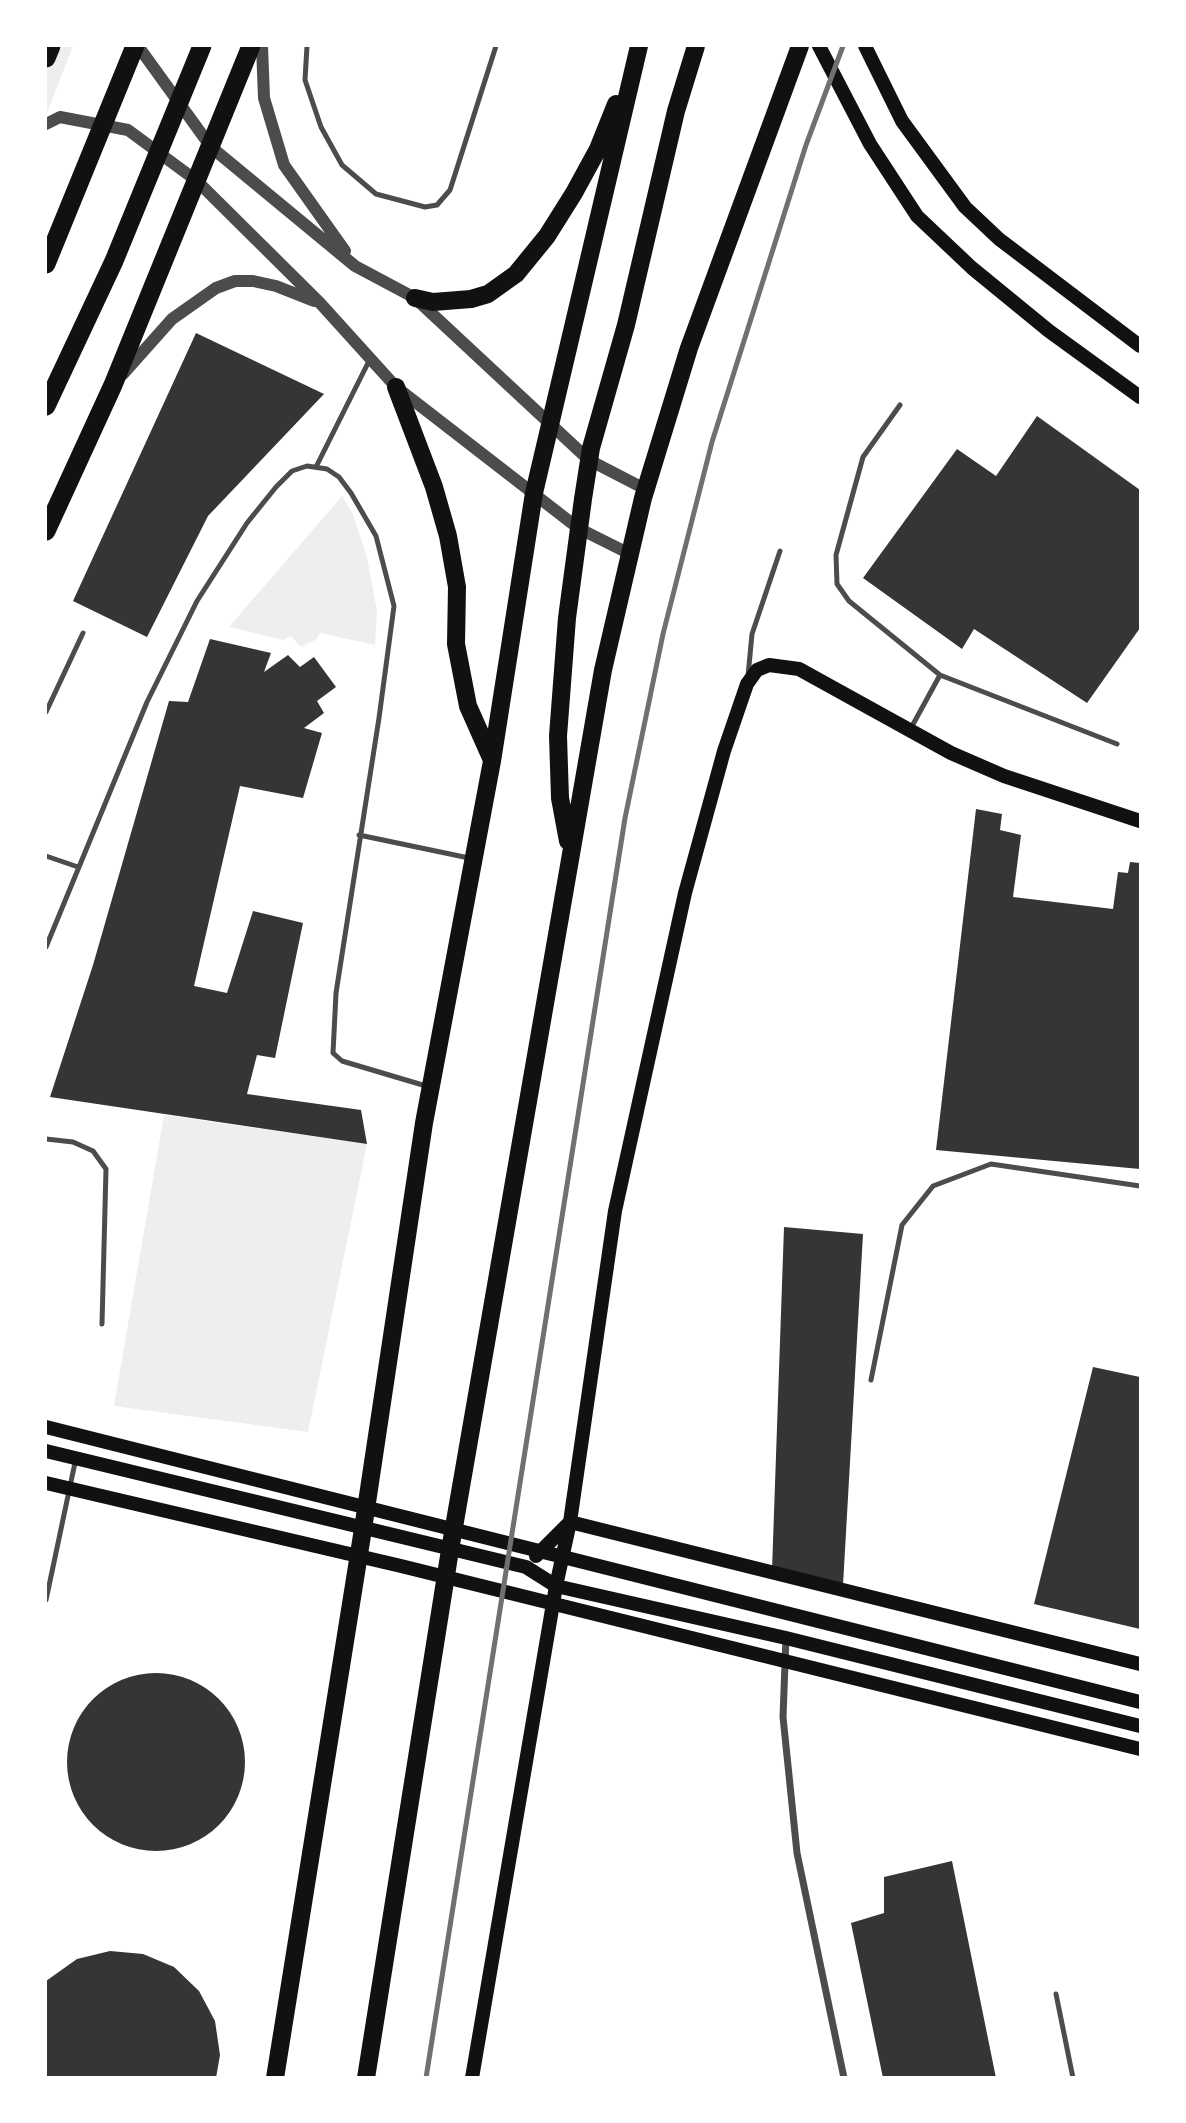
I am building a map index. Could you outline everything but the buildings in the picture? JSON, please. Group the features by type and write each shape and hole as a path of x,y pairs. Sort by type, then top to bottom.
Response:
{"highway":[{"path":"46,58 51,46"},
{"path":"46,264 136,46"},
{"path":"46,406 114,261 202,46"},
{"path":"46,531 113,385 251,46"}],"main road":[{"path":"570,851 560,798 558,736 578,528 589,460 626,324 676,111 696,46"},
{"path":"366,2077 450,1550 512,1206 570,851 603,670 645,489 689,348 740,203 800,46"},
{"path":"819,46 870,144 917,216 972,268 1049,331 1140,397"},
{"path":"865,46 902,121 965,206 999,239 1140,346"},
{"path":"415,298 433,302 471,299 495,289 516,274 547,236 598,149 638,50"},
{"path":"275,2077 431,1088 492,761 534,493 638,50"},
{"path":"396,387 448,536 457,587 456,644 468,706 492,761"},
{"path":"472,2077 556,1586 570,1522 615,1210 685,893 724,751 747,686 757,670 769,665 783,664 799,669 910,731 1004,776 1140,821"},
{"path":"46,1427 1140,1702"},
{"path":"46,1451 526,1567 556,1586 786,1638 1140,1726"},
{"path":"46,1483 401,1566 1140,1749"},
{"path":"526,1567 570,1522"},
{"path":"570,1522 1140,1664"}],"street":[{"path":"136,46 211,147 355,265 415,298 589,460 645,489"},
{"path":"262,46 264,98 284,165 355,265"},
{"path":"46,124 60,117 128,130 197,181 320,303 396,387 578,528 630,554"},
{"path":"113,385 172,319 216,288 235,281 253,281 276,286 320,303"},
{"path":"786,1638 783,1717 797,1853 844,2077"}],"lane":[{"path":"307,46 305,80 321,127 342,165 376,194 425,207 437,205 450,190 496,46"},
{"path":"317,465 370,359"},
{"path":"900,405 863,457 836,555 837,584 849,601 940,676 1117,744"},
{"path":"46,947 147,702 197,601 247,523 276,487 292,471 317,465 339,477 376,536 394,606 336,993 333,1053 342,1062 431,1088"},
{"path":"747,686 752,634 780,551"},
{"path":"46,712 83,633"},
{"path":"910,731 940,676"},
{"path":"359,835 473,859"},
{"path":"46,856 78,867"},
{"path":"46,1139 73,1142 93,1151 106,1169 102,1324"},
{"path":"871,1380 902,1225 933,1186 991,1164 1140,1185"},
{"path":"46,1600 76,1458"},
{"path":"1056,1994 1073,2077"}],"shaded area":[{"path":"46,46 73,46 46,115"},
{"path":"342,496 352,512 367,557 377,611 375,645 320,633 317,639 301,647 291,636 283,640 229,627"},
{"path":"164,1115 367,1144 308,1432 114,1406"}],"railway":[{"path":"426,2078 625,818 663,634 712,442 806,145 843,46"}]}
